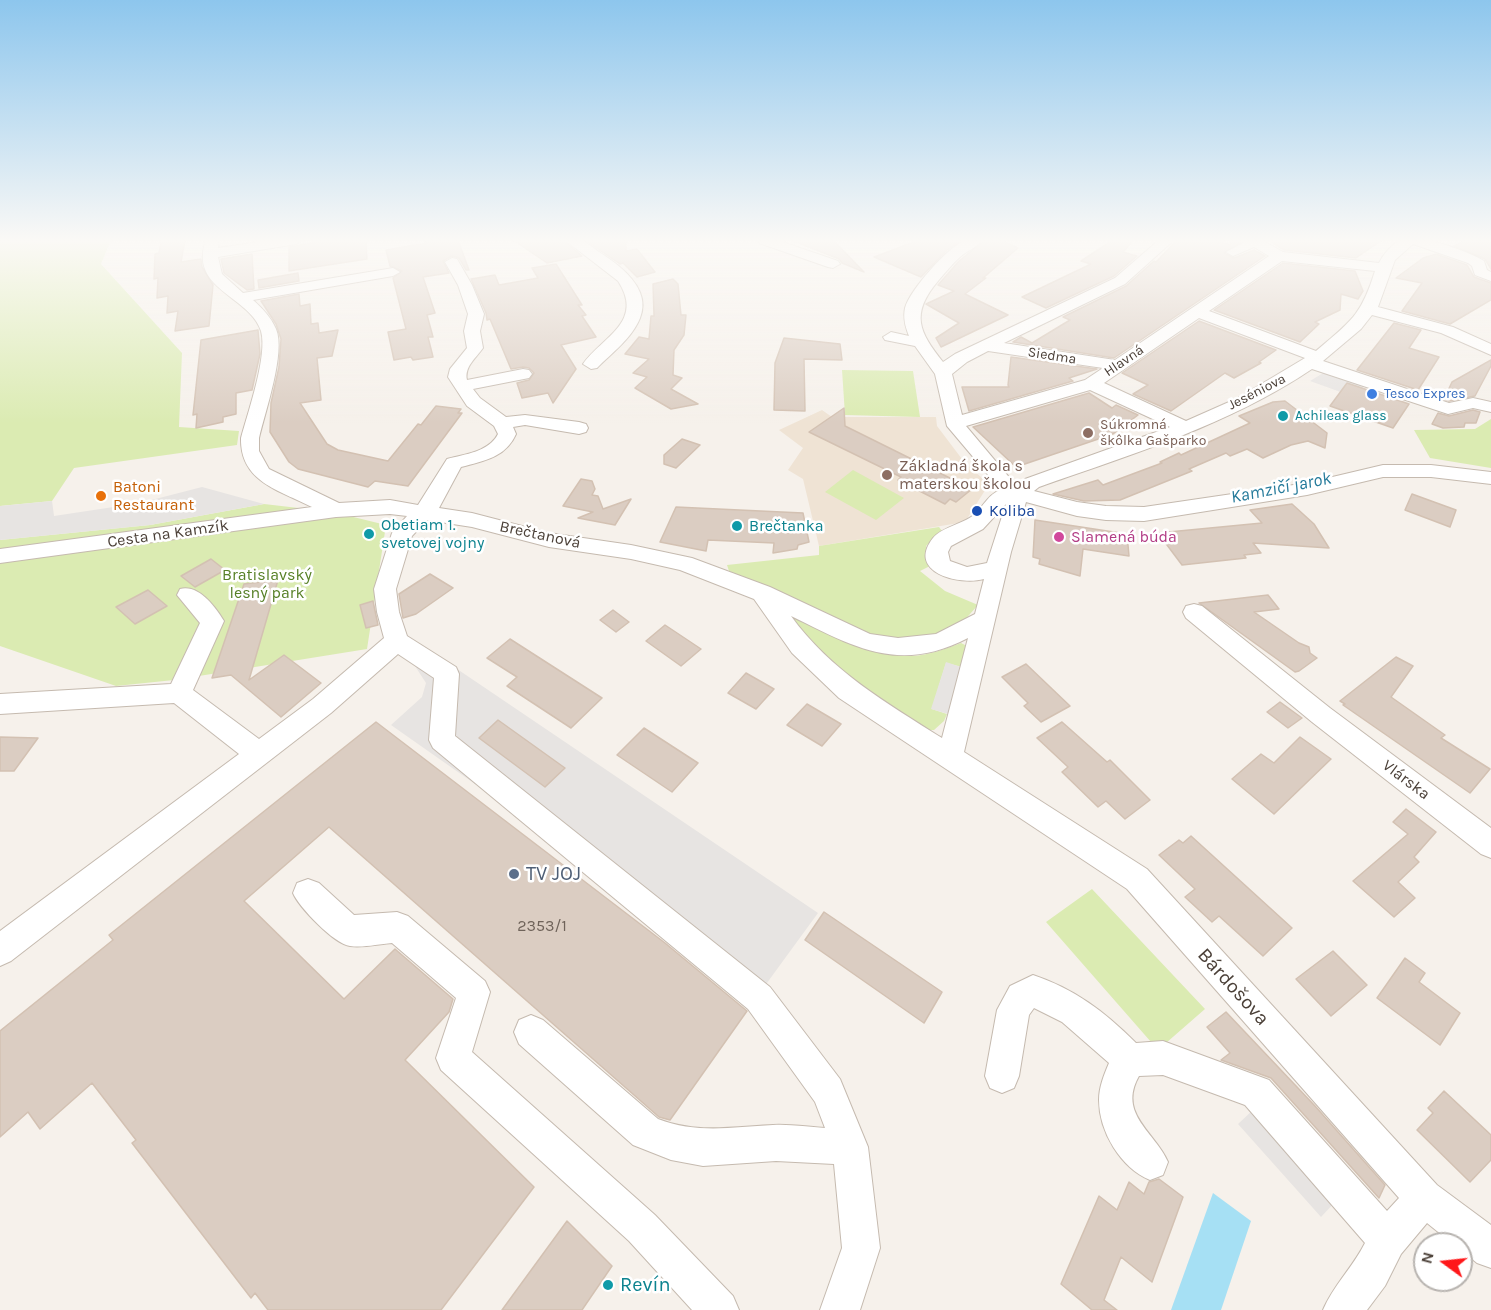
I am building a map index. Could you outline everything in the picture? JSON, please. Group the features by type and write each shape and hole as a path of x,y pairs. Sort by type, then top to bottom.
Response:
{"street":[{"name":"Brečtanová","path":"244,301 265,320 272,338 272,349 250,438 250,451 261,473 336,510 390,507 472,520 549,540 671,560 693,566 762,593 866,642 898,647 940,642 985,619"},
{"path":"471,301 476,314 472,331 475,348 458,369 457,377 473,402 502,423 507,434 501,445 487,453 454,462 434,499 402,533 385,589 388,612 397,641 447,674 442,740 759,998 828,1091 850,1147 861,1248 840,1310"},
{"path":"591,364 622,334 630,322 634,311 634,301"},
{"path":"915,301 912,314 920,340 943,374 956,426 1000,480 1018,494 1092,511 1144,514 1307,489 1383,471 1431,471 1491,478"},
{"path":"943,374 954,362 1079,301"},
{"name":"Hlavná","path":"956,426 959,422 1091,384 1214,301"},
{"name":"Jeséniova","path":"972,528 987,516 1001,496 1018,494 1032,483 1185,427 1260,393 1313,359 1357,324 1373,301"},
{"path":"1368,309 1447,330 1491,350"},
{"path":"1198,312 1313,359 1448,409 1473,403 1491,408"},
{"path":"891,337 920,340"},
{"name":"Siedma","path":"988,346 1117,365"},
{"path":"461,386 523,374"},
{"path":"1091,384 1185,427"},
{"path":"502,423 525,420 579,428"},
{"path":"762,593 800,646 848,691 950,756 985,619 995,568 1018,494"},
{"name":"Cesta na Kamzík","path":"0,556 336,510"},
{"path":"995,568 973,575 955,575 940,565 937,552 942,542 972,528 1003,542"},
{"path":"179,693 212,621 188,595"},
{"name":"Vlárska","path":"1194,612 1321,715 1491,845"},
{"path":"0,950 322,706 397,641"},
{"path":"0,704 179,693 259,754"},
{"name":"Bárdošova","path":"950,756 1137,879 1424,1198 1491,1249"},
{"path":"308,893 349,931 398,927 474,992 453,1058 642,1228 719,1310"},
{"path":"1002,1076 1013,1010 1021,997 1033,991 1054,997 1084,1016 1130,1060 1163,1058 1257,1092 1387,1240"},
{"path":"531,1032 645,1132 671,1142 704,1148 776,1143 850,1147"},
{"path":"1130,1060 1121,1071 1115,1095 1121,1122 1129,1140 1150,1162"},
{"path":"1343,1310 1371,1272 1387,1240 1424,1198"}],"shaded area":[{"path":"1328,370 1366,382 1357,398 1310,381"},
{"name":"Základná škola s materskou školou","path":"822,410 832,417 936,417 937,426 965,463 989,484 965,522 819,546 803,479 788,470 803,448 779,430"},
{"path":"202,487 264,504 150,525 0,540 0,506 52,501 54,516 140,503"},
{"path":"429,650 818,913 764,987 391,725 422,697 426,683 413,663"},
{"path":"946,662 964,668 948,714 931,709"},
{"path":"1253,1110 1336,1201 1321,1217 1238,1124"}],"green space":[{"path":"0,301 135,301 182,353 179,427 239,431 237,445 74,468 52,501 0,506"},
{"path":"842,370 913,371 920,417 845,415"},
{"path":"1491,419 1491,468 1430,458 1414,430 1475,429"},
{"path":"853,470 904,498 876,520 825,492"},
{"name":"Bratislavský lesný park","path":"264,504 333,512 386,525 367,649 174,680 116,686 0,646 0,540 150,525"},
{"path":"939,527 942,531 926,546 932,565 920,571 945,591 978,605 962,623 936,635 906,640 869,634 729,571 727,565 819,555 819,546"},
{"path":"774,606 841,638 895,655 925,654 961,643 967,646 962,667 946,663 932,709 947,714 944,721 934,730 928,730 826,665"},
{"path":"1092,889 1205,1009 1158,1050 1046,922"}],"water":[{"path":"1213,1193 1251,1221 1221,1310 1171,1310"}],"building":[{"path":"168,301 211,301 209,326 175,331 178,311 167,313"},
{"path":"261,301 300,301 300,306 310,304 311,324 318,323 319,333 338,330 332,356 317,358 321,400 300,403 327,444 338,450 388,461 436,406 461,409 458,413 462,413 408,486 375,481 368,487 298,469 289,462 270,432 271,403 279,367 281,339 276,324"},
{"path":"399,301 431,301 435,313 427,315 433,337 428,337 433,357 394,360 388,332 406,329"},
{"path":"481,301 580,301 582,305 578,305 586,315 582,316 596,337 561,345 576,369 553,403 548,393 522,398 517,383 529,380 534,373 529,368 511,369 490,319 487,320"},
{"path":"654,301 680,301 681,315 686,315 684,335 674,350 673,375 682,378 671,389 698,404 671,409 635,388 647,377 633,373 649,359 625,354 639,337 649,339 651,316 654,316"},
{"path":"932,301 980,301 1008,315 941,347 936,338 959,323 926,304"},
{"path":"1031,301 1061,301 1046,308"},
{"path":"1095,301 1198,301 1114,358 1013,342 1021,337 1032,343 1070,320 1063,317"},
{"path":"1227,301 1341,301 1340,310 1315,322 1319,324 1300,342 1214,310"},
{"path":"1409,301 1489,301 1450,324 1402,311"},
{"path":"1199,321 1276,350 1259,362 1261,363 1234,378 1225,373 1171,411 1133,394 1148,385 1122,373"},
{"path":"1394,323 1421,330 1409,348 1439,357 1418,390 1357,370"},
{"path":"258,330 260,354 252,390 236,393 236,414 223,417 223,422 196,428 197,414 193,415 201,340"},
{"path":"784,338 840,344 842,360 804,359 805,411 774,410 775,363"},
{"path":"1011,357 1097,369 1069,378 1073,381 969,411 962,387 1009,387"},
{"path":"1491,360 1491,366 1475,396 1449,401 1444,399 1452,382"},
{"path":"1347,383 1409,404 1393,428 1330,406"},
{"path":"1089,393 1112,408 1116,405 1138,415 1113,434 1016,467 973,427"},
{"path":"1285,401 1327,433 1325,448 1308,441 1291,445 1263,458 1247,449 1230,456 1226,453 1189,469 1192,471 1120,500 1084,501 1053,494 1098,480 1103,485 1162,463 1160,462 1179,453 1181,455 1250,423 1239,416 1273,402"},
{"path":"844,408 845,426 972,489 956,502 950,499 945,504 898,480 901,477 809,432"},
{"path":"1473,410 1480,412 1476,423 1465,423 1464,427 1443,428 1432,424 1438,413 1449,416"},
{"path":"682,439 700,445 676,468 664,464 664,455"},
{"path":"581,479 592,481 595,489 592,495 598,496 603,509 631,499 615,525 578,518 593,512 563,506"},
{"path":"1412,494 1456,510 1450,527 1405,510"},
{"path":"1292,504 1314,524 1329,548 1253,543 1261,553 1244,555 1246,558 1182,565 1158,533 1262,523 1250,510"},
{"name":"Brečtanka","path":"676,507 803,513 809,542 798,545 797,549 773,553 774,543 708,540 706,551 660,542"},
{"path":"1035,520 1127,534 1129,556 1083,549 1080,576 1039,564 1040,559 1033,557"},
{"path":"211,559 225,570 195,587 181,576"},
{"path":"430,574 453,588 416,614 403,618 399,594"},
{"path":"278,580 249,680 284,655 321,683 281,717 231,675 212,678 244,584"},
{"path":"148,590 167,606 135,624 116,607"},
{"path":"1268,595 1279,609 1254,612 1299,643 1309,647 1310,653 1317,658 1299,671 1295,672 1199,603"},
{"path":"373,601 378,625 366,628 360,605"},
{"path":"613,610 629,622 616,632 600,620"},
{"path":"665,625 701,649 681,666 646,641"},
{"path":"510,639 602,698 571,728 507,686 517,677 487,658"},
{"path":"1396,657 1413,666 1391,697 1445,735 1441,738 1490,769 1470,793 1340,701"},
{"path":"1026,664 1070,706 1041,722 1024,706 1028,703 1002,677"},
{"path":"746,673 774,689 756,709 728,693"},
{"path":"1280,702 1302,718 1288,728 1267,712"},
{"path":"807,704 841,724 822,746 787,725"},
{"path":"498,720 565,768 545,787 479,738"},
{"path":"376,722 665,943 747,1011 670,1120 659,1117 329,827 244,901 344,999 395,949 453,999 449,1012 405,1060 534,1187 441,1310 268,1310 255,1293 251,1298 132,1143 136,1140 92,1083 40,1129 28,1112 0,1137 0,1031 113,940 109,935"},
{"path":"1062,722 1107,762 1110,760 1150,800 1125,819 1106,801 1098,807 1062,772 1068,767 1037,738"},
{"path":"644,728 698,763 672,792 617,755"},
{"path":"0,737 38,738 14,771 0,771"},
{"path":"1300,737 1331,759 1274,814 1232,779 1261,754 1274,763"},
{"path":"1406,809 1436,832 1414,857 1419,862 1398,882 1415,898 1394,917 1353,881 1408,834 1393,822"},
{"path":"1191,836 1292,928 1263,956 1219,916 1212,922 1185,897 1195,889 1159,855 1179,840 1183,843"},
{"path":"824,912 942,992 924,1023 805,940"},
{"path":"1333,951 1367,985 1331,1016 1296,979"},
{"path":"1405,958 1425,973 1419,982 1460,1013 1440,1045 1377,998"},
{"path":"1226,1012 1315,1106 1385,1185 1379,1198 1271,1078 1221,1060 1230,1053 1207,1027"},
{"path":"1444,1091 1491,1135 1491,1160 1470,1182 1417,1130 1433,1113 1428,1108"},
{"path":"1159,1179 1183,1197 1152,1282 1121,1257 1104,1300 1117,1310 1092,1310 1061,1284 1099,1196 1117,1210 1129,1182 1144,1194 1149,1182"},
{"path":"567,1221 612,1266 582,1310 502,1310"}],"place":[{"name":"Tesco Expres","path":"1372,394"},
{"name":"Achileas glass","path":"1283,416"},
{"name":"Súkromná škôlka Gašparko","path":"1088,433"},
{"name":"Základná škola s materskou školou","path":"887,475"},
{"name":"Batoni Restaurant","path":"101,496"},
{"name":"Koliba","path":"977,511"},
{"name":"Brečtanka","path":"737,526"},
{"name":"Obetiam 1. svetovej vojny","path":"369,534"},
{"name":"Slamená búda","path":"1059,537"},
{"name":"TV JOJ","path":"514,874"},
{"name":"Revín","path":"608,1285"}],"water label":[{"name":"Kamzičí jarok","path":"1281,488"}]}
